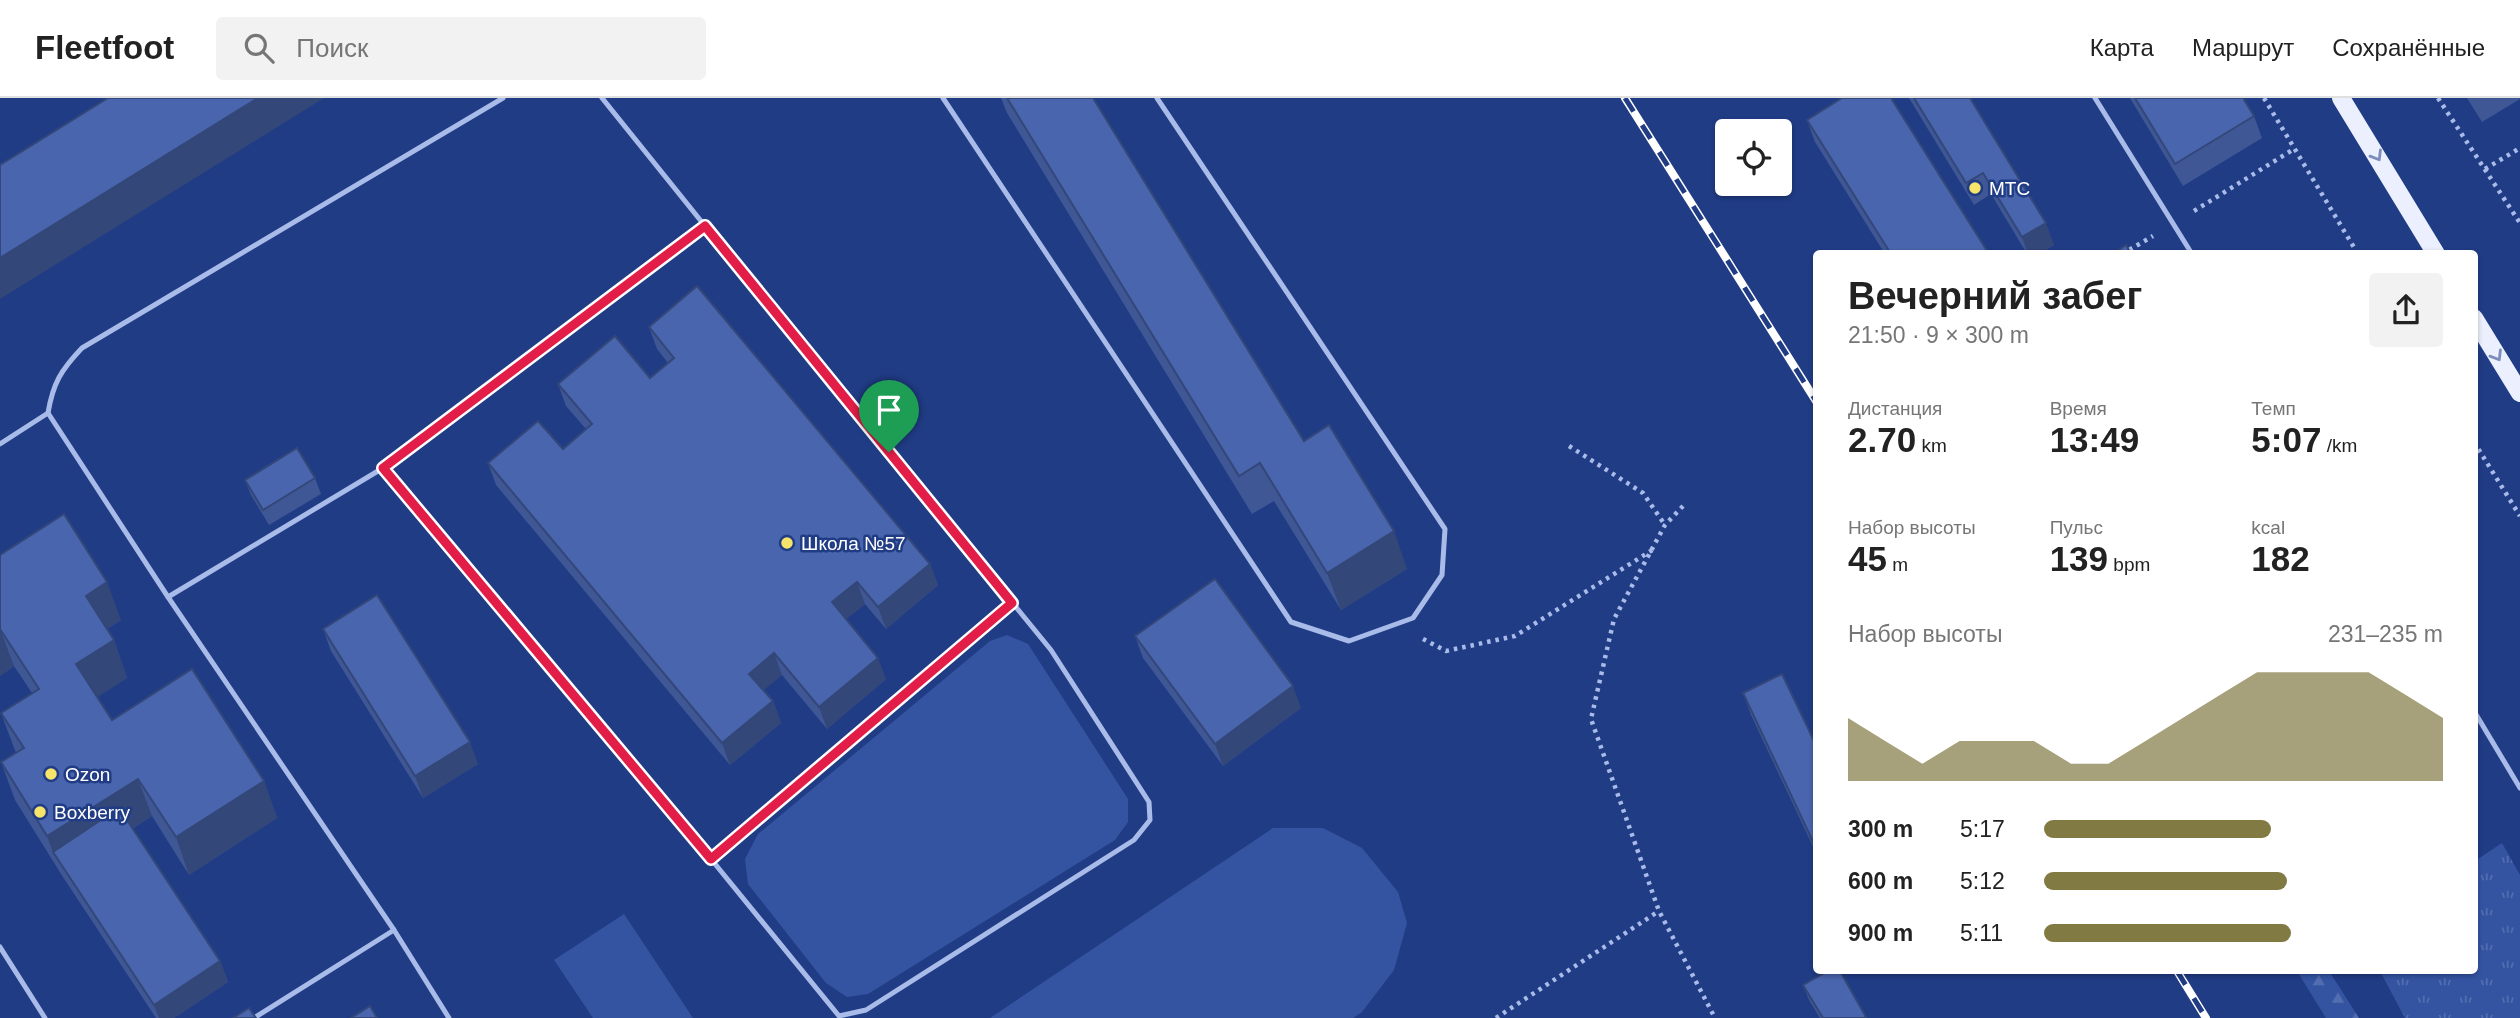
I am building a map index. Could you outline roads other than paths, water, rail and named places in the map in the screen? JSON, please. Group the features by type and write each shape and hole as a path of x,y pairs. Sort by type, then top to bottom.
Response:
{"main road":[{"path":"2341,98 2433,250"},
{"path":"2478,325 2520,393"}],"lane":[{"path":"450,1018 48,413 52,391 63,368 82,348 503,98"},
{"path":"383,468 839,1016 866,1010 1134,840 1150,820 1149,802 1051,650 602,98"},
{"path":"943,98 1291,622 1349,640 1413,618 1442,575 1445,529 1157,98"},
{"path":"2095,98 2189,250"},
{"path":"168,597 383,468 705,226"},
{"path":"0,444 48,413"},
{"path":"711,859 1012,603"},
{"path":"2478,718 2520,788"},
{"path":"254,1018 394,930"},
{"path":"0,947 45,1018"}],"railway":[{"path":"1625,98 1813,396"},
{"path":"2179,974 2206,1018"}],"place":[{"name":"МТС","path":"1975,188"},
{"name":"Школа №57","path":"787,543"},
{"name":"Ozon","path":"51,774"},
{"name":"Boxberry","path":"40,812"}]}
